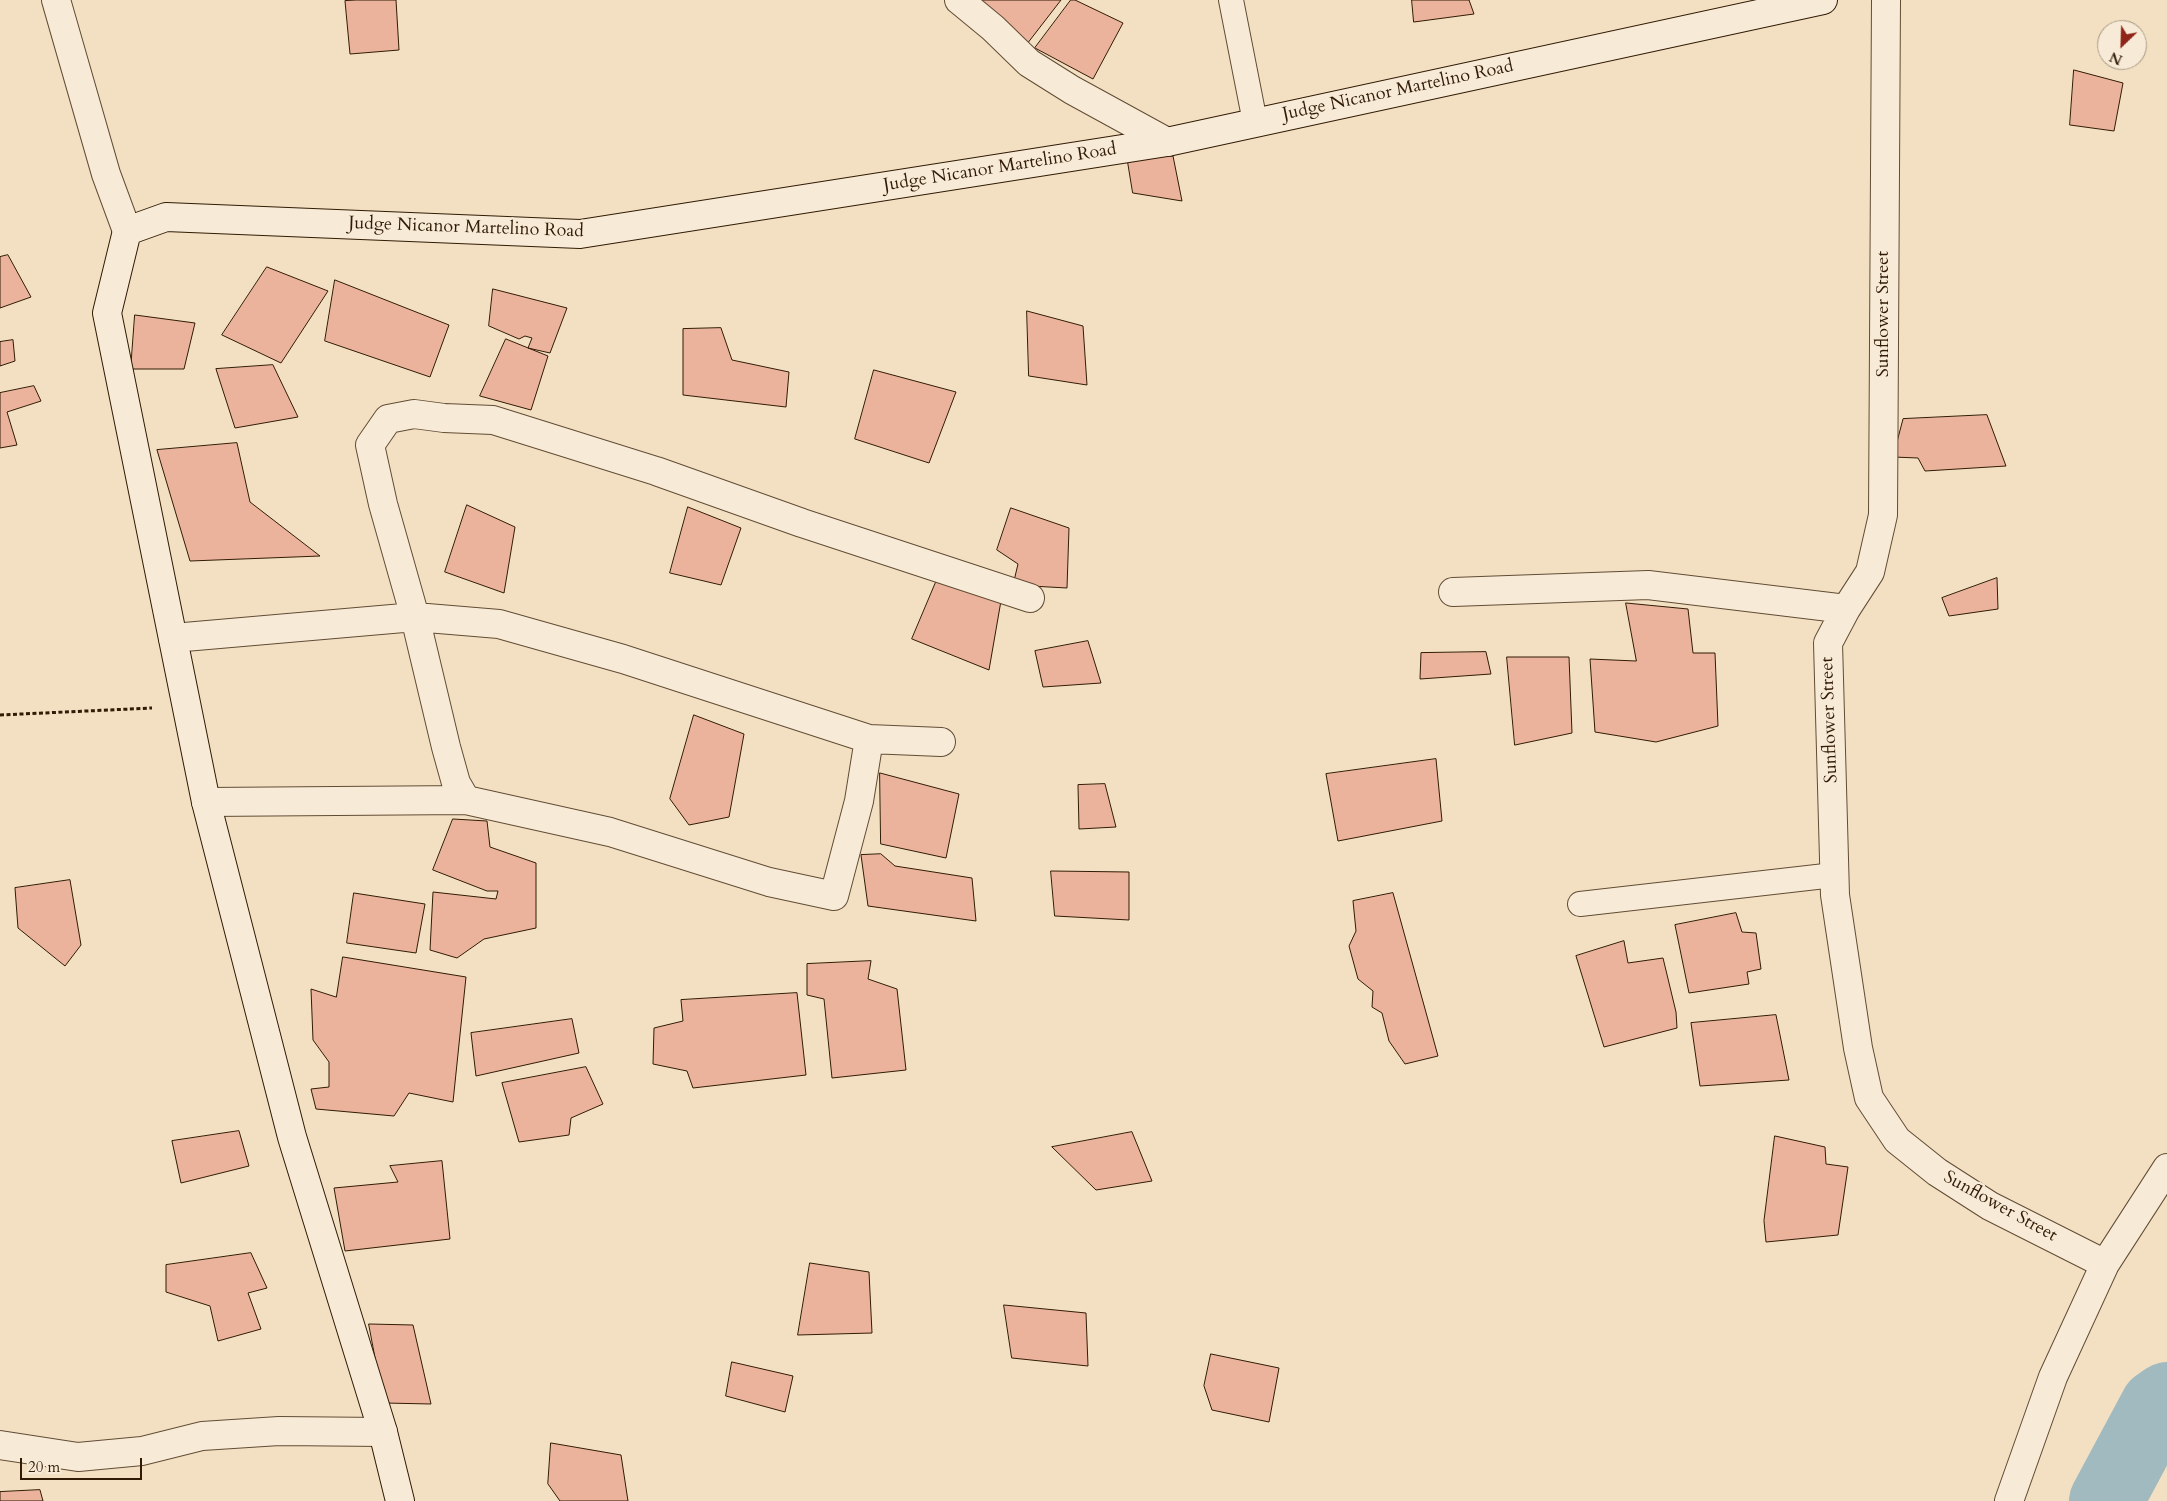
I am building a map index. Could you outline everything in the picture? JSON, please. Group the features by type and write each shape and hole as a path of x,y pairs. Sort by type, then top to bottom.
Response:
{"street":[{"path":"56,0 106,174 127,231 107,313 206,802 292,1136 383,1432 400,1501"},
{"path":"959,0 993,28 1029,62 1072,90 1166,142"},
{"name":"Judge Nicanor Martelino Road","path":"127,231 166,217 580,234 1166,142 1824,0"},
{"name":"Sunflower Street","path":"1886,0 1883,515 1870,572 1846,609 1828,643 1835,895 1857,1038 1868,1098 1897,1140 1937,1172 1990,1206 2105,1264"},
{"path":"466,800 456,783 370,445 388,419 414,414 444,418 493,420 656,471 1030,598"},
{"path":"1453,592 1648,585 1846,609"},
{"path":"173,638 415,617 498,624 623,659 869,739 941,742"},
{"path":"206,802 466,800 610,832 769,882 834,896 858,801 869,739"},
{"path":"2009,1501 2053,1378 2105,1264 2167,1168"},
{"path":"0,1445 78,1457 142,1451 202,1436 279,1431 383,1432"}],"lane":[{"path":"1231,0 1255,122"},
{"path":"1580,904 1834,875"}],"path":[{"path":"0,716 188,706"}],"building":[{"path":"396,0 399,50 350,54 345,1"},
{"path":"971,0 1061,0 1027,44"},
{"path":"1071,0 1075,0 1123,23 1093,79 1035,48"},
{"path":"1412,0 1469,0 1474,14 1414,22"},
{"path":"2074,70 2123,83 2114,131 2070,125"},
{"path":"1127,156 1173,156 1182,201 1133,193"},
{"path":"8,255 31,297 0,308 0,257"},
{"path":"267,267 328,291 281,363 222,335"},
{"path":"335,280 449,325 430,377 325,341"},
{"path":"493,289 567,308 550,353 528,348 532,338 525,336 519,339 489,326"},
{"path":"1027,311 1083,326 1087,385 1029,376"},
{"path":"135,315 195,323 184,369 131,369"},
{"path":"721,328 732,360 789,372 786,407 683,395 683,329"},
{"path":"506,339 548,356 531,410 480,396"},
{"path":"13,340 15,361 0,366 0,342"},
{"path":"273,365 298,417 235,428 216,369"},
{"path":"874,370 956,392 929,463 855,439"},
{"path":"34,386 41,401 7,412 17,445 0,448 0,393"},
{"path":"1987,415 2006,466 1925,471 1918,458 1893,457 1903,419"},
{"path":"237,443 250,502 320,556 190,561 157,450"},
{"path":"467,505 515,527 504,593 445,572"},
{"path":"688,507 741,528 721,585 670,573"},
{"path":"1011,508 1069,528 1067,588 1013,585 1018,564 997,550"},
{"path":"939,575 1002,595 989,670 912,639"},
{"path":"1997,578 1998,609 1949,616 1942,598"},
{"path":"1626,603 1688,609 1693,653 1715,653 1718,726 1656,742 1595,732 1590,659 1636,661"},
{"path":"1088,641 1101,683 1043,687 1035,651"},
{"path":"1486,652 1491,674 1420,679 1421,653"},
{"path":"1507,657 1569,657 1572,733 1515,745"},
{"path":"694,715 744,734 729,817 689,825 670,799"},
{"path":"1436,759 1442,821 1338,841 1326,774"},
{"path":"880,773 959,794 946,858 881,844"},
{"path":"1105,784 1116,827 1079,829 1078,785"},
{"path":"453,819 487,821 490,847 536,863 536,928 484,939 457,958 430,950 433,892 496,899 498,891 487,891 433,870"},
{"path":"881,854 895,866 972,878 976,921 868,906 861,855"},
{"path":"1051,871 1129,872 1129,920 1055,916"},
{"path":"70,880 81,945 65,966 18,928 15,888"},
{"path":"354,893 425,904 416,953 347,943"},
{"path":"1393,893 1438,1056 1405,1064 1389,1041 1382,1013 1372,1007 1373,991 1358,979 1349,946 1356,931 1353,901"},
{"path":"1736,913 1742,932 1756,933 1761,969 1747,972 1749,984 1689,993 1675,925"},
{"path":"1624,941 1628,963 1663,958 1676,1012 1677,1028 1604,1047 1576,956"},
{"path":"343,957 466,977 453,1102 409,1093 394,1116 316,1109 311,1089 329,1087 329,1062 313,1040 311,989 336,997"},
{"path":"871,961 868,979 897,989 906,1070 832,1078 824,999 807,995 807,964"},
{"path":"797,993 806,1075 693,1088 687,1071 653,1064 654,1028 683,1021 681,1000"},
{"path":"1776,1015 1789,1080 1700,1086 1691,1023"},
{"path":"572,1019 579,1053 476,1076 471,1033"},
{"path":"586,1067 603,1104 571,1118 569,1135 519,1142 502,1083"},
{"path":"239,1131 249,1166 181,1183 172,1141"},
{"path":"1132,1132 1152,1181 1096,1190 1052,1147"},
{"path":"1775,1136 1825,1147 1826,1164 1848,1167 1838,1235 1766,1242 1764,1221"},
{"path":"442,1161 450,1239 345,1251 334,1188 398,1182 390,1166"},
{"path":"251,1253 267,1288 248,1293 261,1329 218,1341 210,1306 166,1292 166,1265"},
{"path":"810,1263 869,1272 872,1333 798,1335"},
{"path":"1004,1305 1086,1313 1088,1366 1012,1358"},
{"path":"369,1324 413,1325 431,1404 384,1403"},
{"path":"1211,1354 1279,1368 1269,1422 1212,1410 1204,1386"},
{"path":"732,1362 793,1376 785,1412 726,1396"},
{"path":"551,1443 621,1455 628,1501 560,1501 548,1484"},
{"path":"40,1490 43,1501 0,1501 0,1492"}],"waterway":[{"path":"2106,1501 2157,1406 2167,1399"}]}
